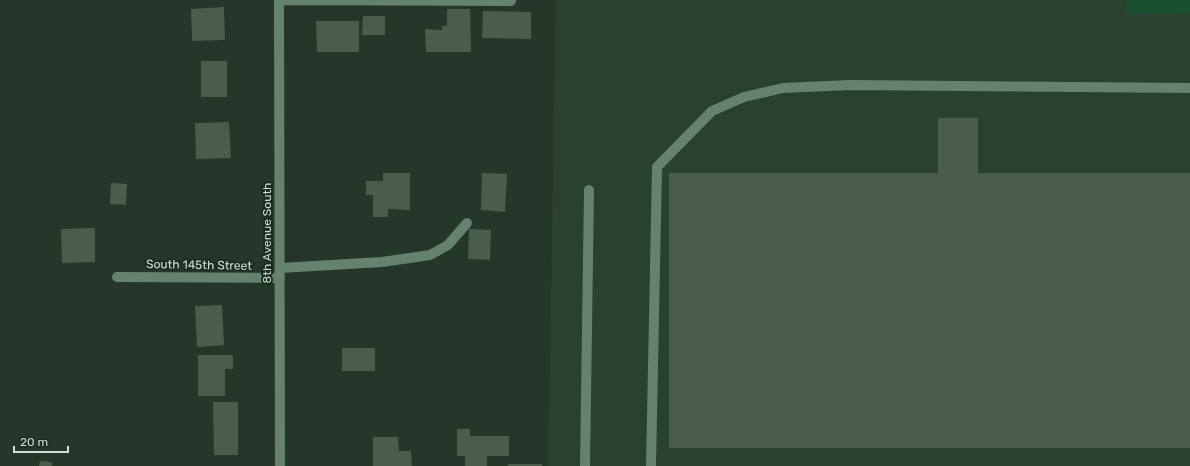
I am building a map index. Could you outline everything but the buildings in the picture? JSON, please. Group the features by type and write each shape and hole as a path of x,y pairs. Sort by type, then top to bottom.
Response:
{"street":[{"path":"279,0 511,1"},
{"name":"8th Avenue South","path":"279,0 280,466"},
{"path":"651,466 657,167 712,111 744,97 783,88 850,85 1190,88"},
{"path":"585,466 589,190"},
{"path":"280,268 382,262 430,255 448,245 467,223"},
{"name":"South 145th Street","path":"117,277 280,278"}],"shaded area":[{"path":"556,0 1190,0 1190,466 548,466"}],"green space":[{"path":"1127,0 1190,0 1190,13 1127,14"}]}
